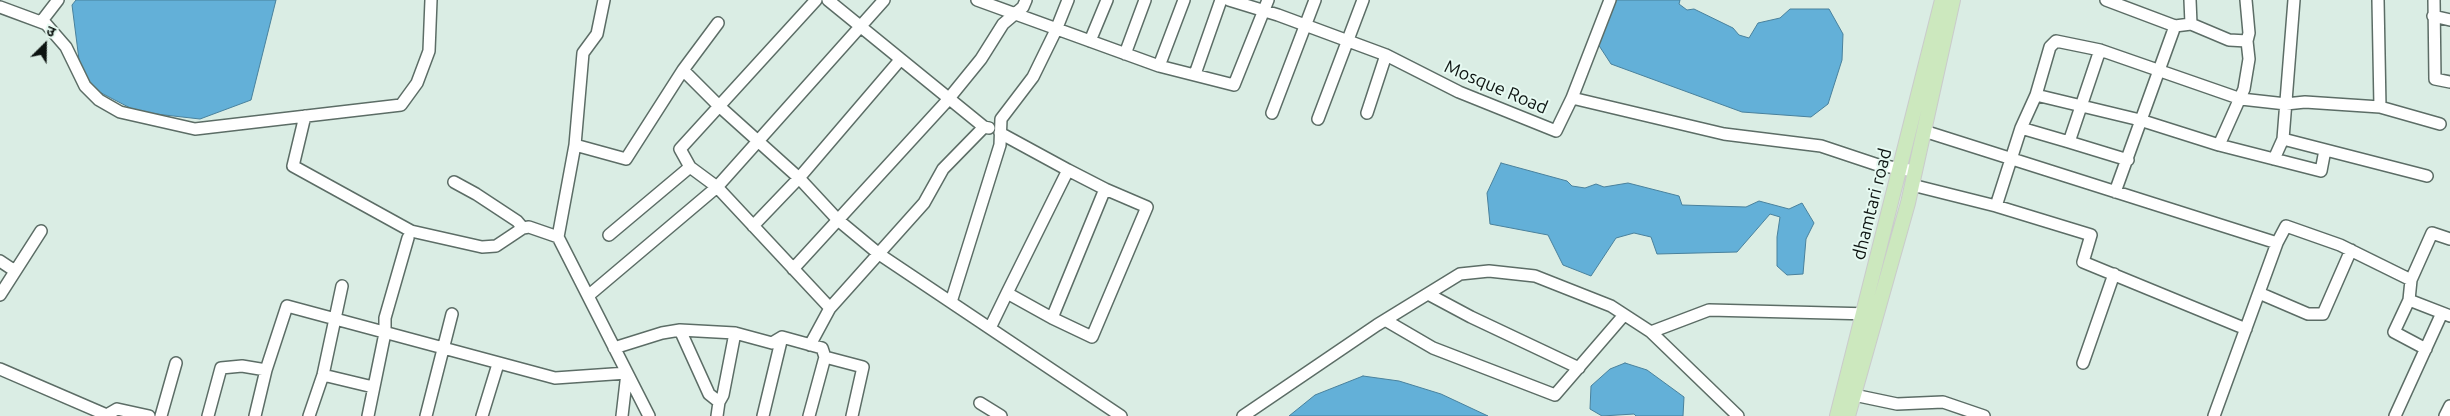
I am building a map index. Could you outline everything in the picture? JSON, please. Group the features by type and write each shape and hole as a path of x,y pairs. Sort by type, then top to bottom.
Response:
{"main road":[{"name":"dhamtari road","path":"1837,416 1870,314 1901,169 1942,0"},
{"path":"1848,416 1870,314 1914,178 1953,0"}],"street":[{"path":"41,22 58,0"},
{"path":"0,7 46,24 66,47 84,86 99,100 120,112 195,129 401,105 417,83 429,51 431,0"},
{"path":"604,0 597,34 583,53 574,145 558,238 649,416"},
{"path":"816,0 680,149 690,167 717,187 830,308"},
{"path":"588,296 717,187 884,0"},
{"path":"977,0 1159,66 1234,85 1266,5"},
{"path":"793,268 949,99 981,58 1003,24 1023,7 1026,0"},
{"path":"951,302 1000,145 1001,119 1033,77 1068,0"},
{"path":"1090,41 1106,0"},
{"path":"1125,54 1145,0"},
{"path":"1159,66 1184,0"},
{"path":"1195,74 1222,0"},
{"name":"Mosque Road","path":"1229,0 1266,5 1306,25 1386,55 1459,92 1556,131 1572,98 1724,134 1821,146 1878,165 1901,169 1914,178 1996,206 2091,235 2083,262 2114,274"},
{"path":"1272,113 1315,0"},
{"path":"1318,119 1362,0"},
{"path":"1572,98 1610,0"},
{"path":"2108,0 2175,26 2192,24 2229,40 2247,41"},
{"path":"2190,0 2192,24"},
{"path":"2219,145 2241,98 2249,60 2247,41 2250,33 2246,0"},
{"path":"2274,159 2282,139 2294,0"},
{"path":"2378,0 2380,107"},
{"path":"2434,0 2435,79 2450,82"},
{"path":"829,1 984,127 1000,132 1105,189 1147,207 1092,337 1052,318 1007,293"},
{"path":"2433,16 2450,20"},
{"path":"574,145 626,158 683,70 718,23"},
{"path":"2115,192 2175,26"},
{"path":"1996,206 2021,128 2036,95 2050,47 2056,41 2100,50 2158,72 2241,98 2286,104 2305,102 2380,107 2440,124"},
{"path":"2069,142 2100,50"},
{"path":"1367,113 1386,55"},
{"path":"753,226 799,178 900,60"},
{"path":"683,70 719,106 799,178 838,220 879,254 1121,416"},
{"path":"2036,95 2140,120 2219,145 2321,171 2325,150"},
{"path":"305,116 293,166 411,231 482,247 496,246 523,228 529,227 558,238"},
{"path":"810,345 830,308 924,203 943,169 984,127"},
{"path":"2021,128 2128,160"},
{"path":"1924,131 2277,243"},
{"path":"2282,139 2427,176"},
{"path":"609,235 690,167"},
{"path":"990,328 1068,170"},
{"path":"454,182 517,221 523,228"},
{"path":"1052,318 1105,189"},
{"path":"2214,416 2258,293 2277,243 2286,226 2351,250 2410,280"},
{"path":"0,295 41,231"},
{"path":"2426,350 2394,332 2409,300 2410,280 2432,233 2450,239"},
{"path":"368,416 385,333 386,318 408,238"},
{"path":"2258,293 2308,314 2323,314 2351,250"},
{"path":"0,261 15,271"},
{"path":"1244,416 1385,320 1460,274 1489,271 1535,276 1611,306 1652,332 1738,416"},
{"path":"2083,363 2114,274 2246,329"},
{"path":"309,416 323,375 342,286"},
{"path":"1428,294 1471,317 1579,368"},
{"path":"2395,416 2426,350 2446,314 2409,300"},
{"path":"255,416 266,370 287,306 444,350 555,378 627,373"},
{"path":"1652,332 1709,310 1870,314"},
{"path":"426,416 452,314"},
{"path":"1385,320 1433,348 1555,395 1624,315"},
{"path":"614,348 662,333 680,330 735,334 772,343 782,337 822,348 825,358 809,416"},
{"path":"680,330 709,394 719,402"},
{"path":"717,416 735,334"},
{"path":"763,416 782,337"},
{"path":"825,358 862,367 852,416"},
{"path":"161,416 176,363"},
{"path":"482,416 498,364"},
{"path":"208,416 221,368 242,366 266,370"},
{"path":"0,369 106,415 117,409 149,416"},
{"path":"622,416 627,373"},
{"path":"323,375 373,388"},
{"path":"1854,395 1897,404 1943,402 1984,416"},
{"path":"980,403 1001,416"},
{"path":"2445,416 2450,406"}],"water":[{"path":"76,0 276,0 251,100 200,119 138,112 82,83 72,5"},
{"path":"1614,0 1680,0 1679,4 1687,10 1694,9 1733,28 1739,35 1749,38 1758,23 1780,18 1790,9 1829,9 1843,34 1842,60 1828,104 1811,117 1742,112 1611,64 1596,41"},
{"path":"1501,163 1567,181 1572,186 1585,188 1596,184 1604,187 1628,183 1679,196 1682,205 1746,207 1759,201 1789,209 1802,203 1814,223 1806,239 1803,274 1787,275 1777,266 1777,237 1780,217 1770,214 1737,252 1657,254 1651,237 1634,233 1616,238 1591,276 1563,265 1548,235 1490,224 1487,193"},
{"path":"1625,363 1647,370 1684,397 1683,416 1636,416 1634,414 1602,416 1590,409 1591,386 1610,369"},
{"path":"1363,376 1399,381 1441,394 1488,416 1289,416 1315,395"}]}
